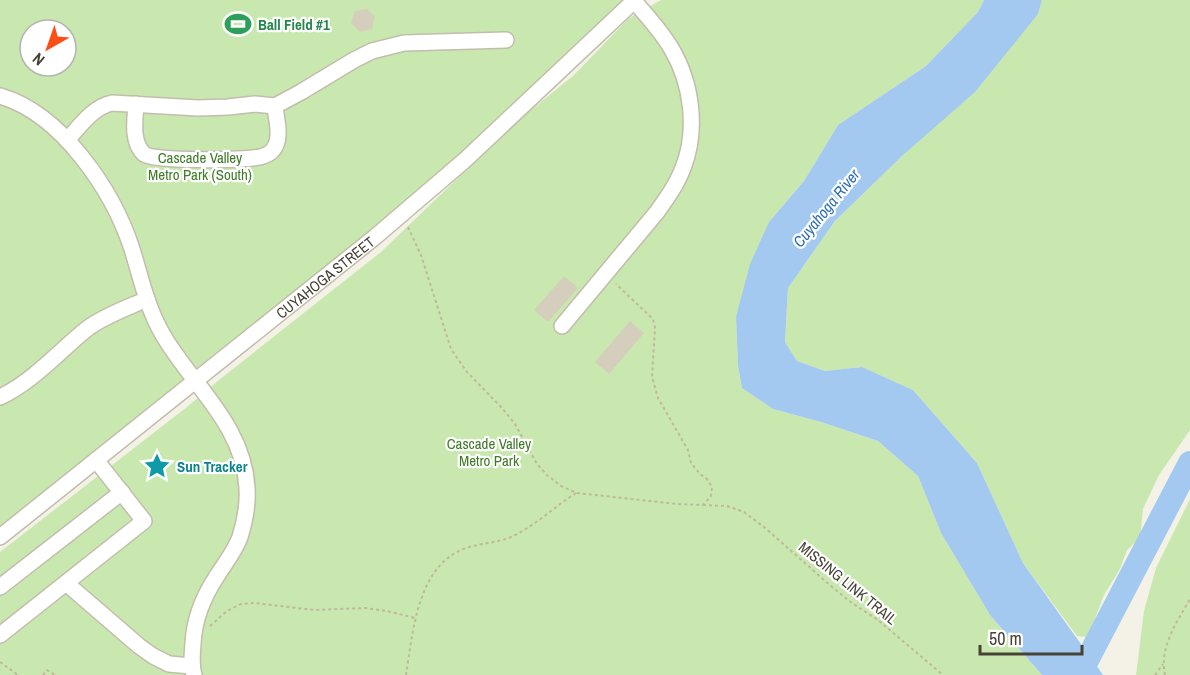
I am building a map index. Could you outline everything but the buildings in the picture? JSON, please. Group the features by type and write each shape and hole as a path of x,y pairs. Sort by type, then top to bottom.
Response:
{"street":[{"name":"CUYAHOGA STREET","path":"0,537 402,214 465,160 634,0"},
{"path":"562,326 671,193 688,153 690,104 682,68 663,36 634,0"},
{"path":"67,140 92,113 103,105 112,103 198,108 255,104 274,106 372,51 404,43 506,39"},
{"path":"0,96 35,112 67,140 94,172 121,221 154,318 195,381 224,419 237,443 245,468 246,513 239,538 197,615 193,637 193,670 169,664 153,656 66,583"},
{"path":"136,104 136,138 144,154 150,158 178,159 234,159 261,157 268,154 276,144 278,134 274,106"},
{"path":"0,397 42,368 90,327 147,299"},
{"path":"0,635 144,521 96,460"},
{"path":"0,587 122,492"}],"path":[{"path":"402,214 421,255 451,349 467,372 515,424 537,464 561,486 577,493"},
{"path":"605,275 653,318 655,328 652,377 658,398 688,450 692,463 712,487 711,496 703,505"},
{"path":"405,675 414,620 426,589 438,568 450,556 466,548 508,538 524,531 577,493"},
{"name":"MISSING LINK TRAIL","path":"577,493 666,503 727,506 744,512 832,587 878,620 943,675"},
{"path":"1165,675 1164,654 1169,639 1190,599"},
{"path":"193,637 204,632 227,611 241,604 263,604 314,610 365,608 387,611 414,620"},
{"path":"0,662 18,675"},
{"path":"1155,675 1163,664"},
{"path":"43,675 47,670 55,675"}],"green space":[{"name":"Cascade Valley Metro Park (South)","path":"0,0 635,0 465,160 206,362 0,527"},
{"name":"Cascade Valley Metro Park","path":"661,0 984,0 978,12 926,66 838,125 804,181 769,222 736,317 738,366 742,388 773,409 878,441 918,476 941,533 990,615 1042,675 0,675 0,552 381,252 514,124 574,75 629,18"},
{"path":"1042,0 1190,0 1190,430 1159,475 1143,509 1140,538 1127,550 1120,569 1104,595 1088,637 1077,636 1023,563 977,463 913,390 862,367 825,371 797,361 785,342 788,288 835,221 902,156 1038,14"},
{"path":"1190,499 1190,675 1136,675 1144,611 1156,568"}],"water":[{"name":"Cuyahoga River","path":"984,0 1042,0 1038,14 975,92 902,156 835,221 788,288 785,342 797,361 825,371 862,367 913,390 977,463 1023,563 1103,675 1042,675 990,615 941,533 918,476 878,441 773,409 742,388 738,366 736,317 750,264 769,222 804,181 838,125 926,66 978,12"}],"waterway":[{"path":"1084,666 1190,463"}],"place":[{"name":"Ball Field #1","path":"238,24"},
{"name":"Sun Tracker","path":"157,466"}]}
